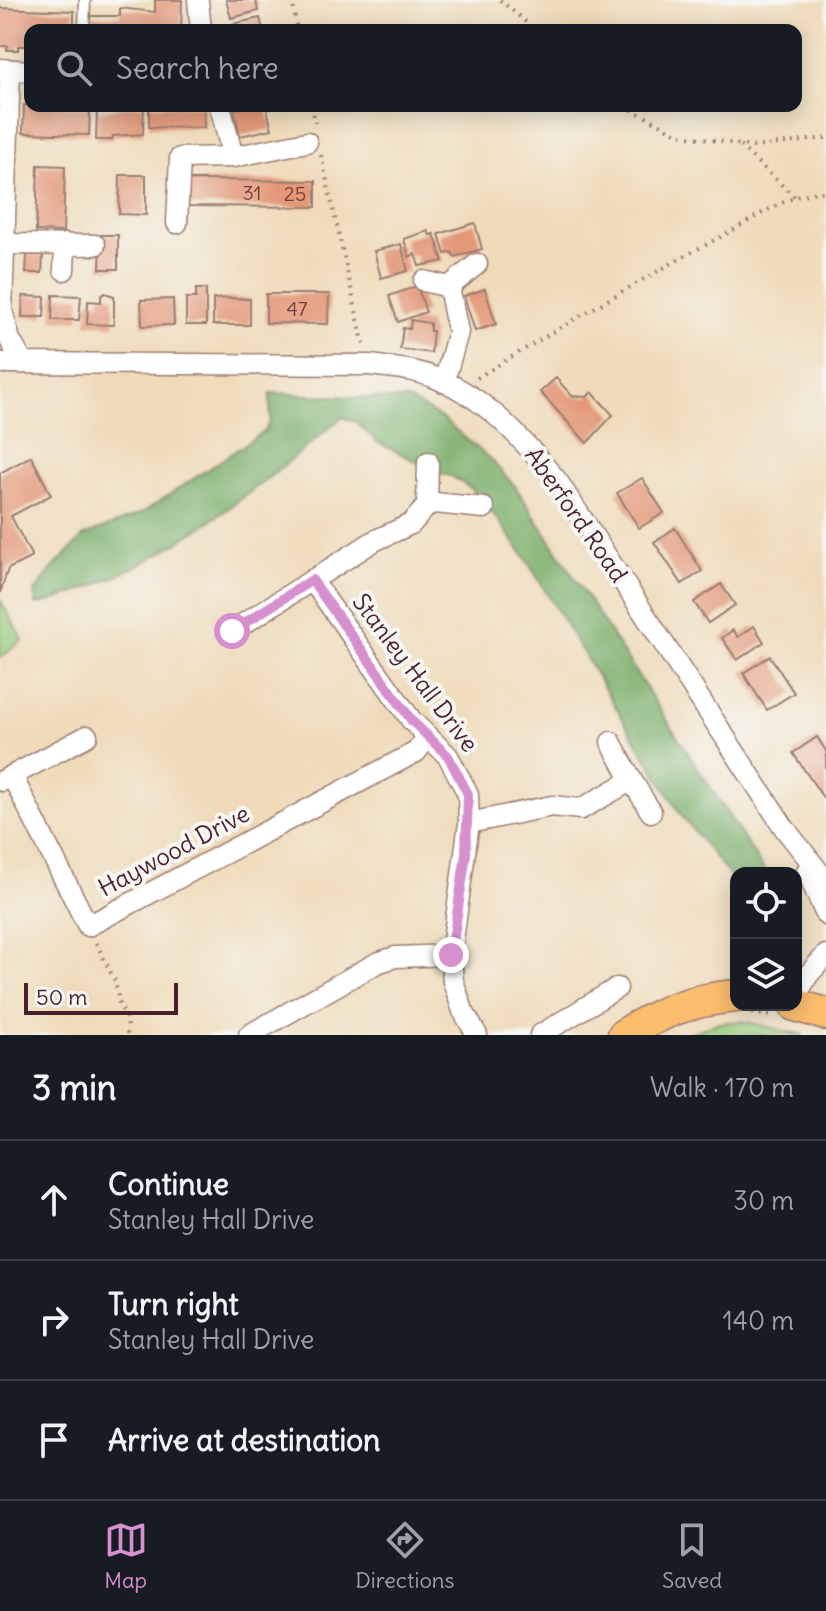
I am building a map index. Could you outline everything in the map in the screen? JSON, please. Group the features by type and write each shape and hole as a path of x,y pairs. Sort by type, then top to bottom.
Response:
{"main road":[{"path":"624,1035 676,1006 703,998 730,996"}],"street":[{"path":"198,0 200,24"},
{"path":"13,70 1,312 10,340 23,363"},
{"path":"222,112 233,157"},
{"path":"177,223 180,158 233,157 315,140"},
{"path":"4,234 65,244 95,245"},
{"path":"64,270 65,244"},
{"path":"449,287 477,264"},
{"path":"424,281 449,287"},
{"path":"449,287 458,332 453,386"},
{"name":"Aberford Road","path":"0,363 370,365 414,371 453,386 492,410 515,431 558,482 796,845"},
{"path":"427,506 428,462"},
{"path":"232,631 374,541 411,524 427,506 435,503 484,508"},
{"name":"Stanley Hall Drive","path":"312,580 412,721 448,756 468,794 469,823 451,955 453,981 463,1011 477,1035"},
{"path":"6,779 87,736"},
{"name":"Haywood Drive","path":"6,779 88,926 416,752 428,737"},
{"path":"611,742 651,812"},
{"path":"469,823 552,806 581,809 631,779"},
{"path":"796,845 826,881"},
{"path":"796,845 826,915"},
{"path":"249,1035 377,963 395,957 451,955"},
{"path":"813,1006 808,975 826,955"},
{"path":"540,1035 617,988"}],"lane":[{"path":"84,24 85,0"}],"path":[{"path":"292,0 296,24"},
{"path":"500,0 528,24"},
{"path":"313,112 315,140 370,365"},
{"path":"636,112 682,135 754,147 826,138"},
{"path":"738,144 796,198"},
{"path":"453,386 469,383 639,280 796,198 809,192 826,192"},
{"path":"88,926 115,981 119,1003 128,1022 127,1035"}],"green space":[{"path":"270,393 408,400 440,417 489,458 515,486 762,867 730,867 730,876 681,815 525,557 473,490 451,476 377,442 356,422 342,417 237,502 160,553 79,592 36,605 34,593 84,536 142,513 265,431 270,421"},
{"path":"0,600 23,640 0,658"},
{"path":"742,1021 804,1035 684,1035 718,1023"}],"building":[{"path":"155,0 182,0 181,24 89,24 89,16 120,16 120,8 155,12"},
{"path":"226,0 256,0 258,11 231,18"},
{"path":"0,8 74,11 74,24 24,24 24,46 18,46 18,50 7,50 8,46 0,46"},
{"path":"260,18 262,24 232,24"},
{"path":"24,105 24,112 90,112 89,135 23,133"},
{"path":"97,112 144,112 143,134 96,140"},
{"path":"149,112 204,112 204,128 149,127"},
{"path":"235,112 268,112 272,129 240,136"},
{"path":"38,165 65,166 63,232 36,231"},
{"path":"120,175 146,175 146,215 119,214"},
{"path":"189,180 316,181 316,207 188,206"},
{"path":"475,223 482,249 454,257 452,252 445,254 439,234"},
{"path":"428,231 430,235 434,234 443,261 419,266 415,254 409,257 404,239"},
{"path":"101,235 118,235 118,269 100,269"},
{"path":"401,244 408,271 381,278 374,251"},
{"path":"27,255 43,255 42,273 26,273"},
{"path":"417,286 426,312 398,322 389,296"},
{"path":"196,289 206,289 206,325 186,325 186,298 196,298"},
{"path":"485,289 496,324 475,331 464,296"},
{"path":"105,293 114,296 114,325 87,324 88,301 101,302 101,296"},
{"path":"266,294 329,294 328,324 266,323"},
{"path":"53,295 81,296 79,320 52,320"},
{"path":"23,296 45,297 44,317 22,317"},
{"path":"173,299 174,325 142,326 141,300"},
{"path":"213,299 250,299 250,325 213,325"},
{"path":"411,320 430,323 430,331 433,331 431,353 400,349 403,328 410,329"},
{"path":"556,378 572,396 587,397 592,392 613,415 587,443 540,392"},
{"path":"31,456 51,495 11,516 32,557 8,569 0,593 0,473"},
{"path":"642,478 664,513 639,528 617,493"},
{"path":"675,528 702,571 682,584 654,542"},
{"path":"721,584 735,605 708,623 694,602"},
{"path":"754,626 764,642 737,660 722,638 733,630 738,637"},
{"path":"770,656 794,693 767,710 743,673"},
{"path":"817,737 826,751 824,799 793,753"}],"route":[{"path":"232,631 312,580 412,721 448,756 468,794 469,823 451,955"}]}
